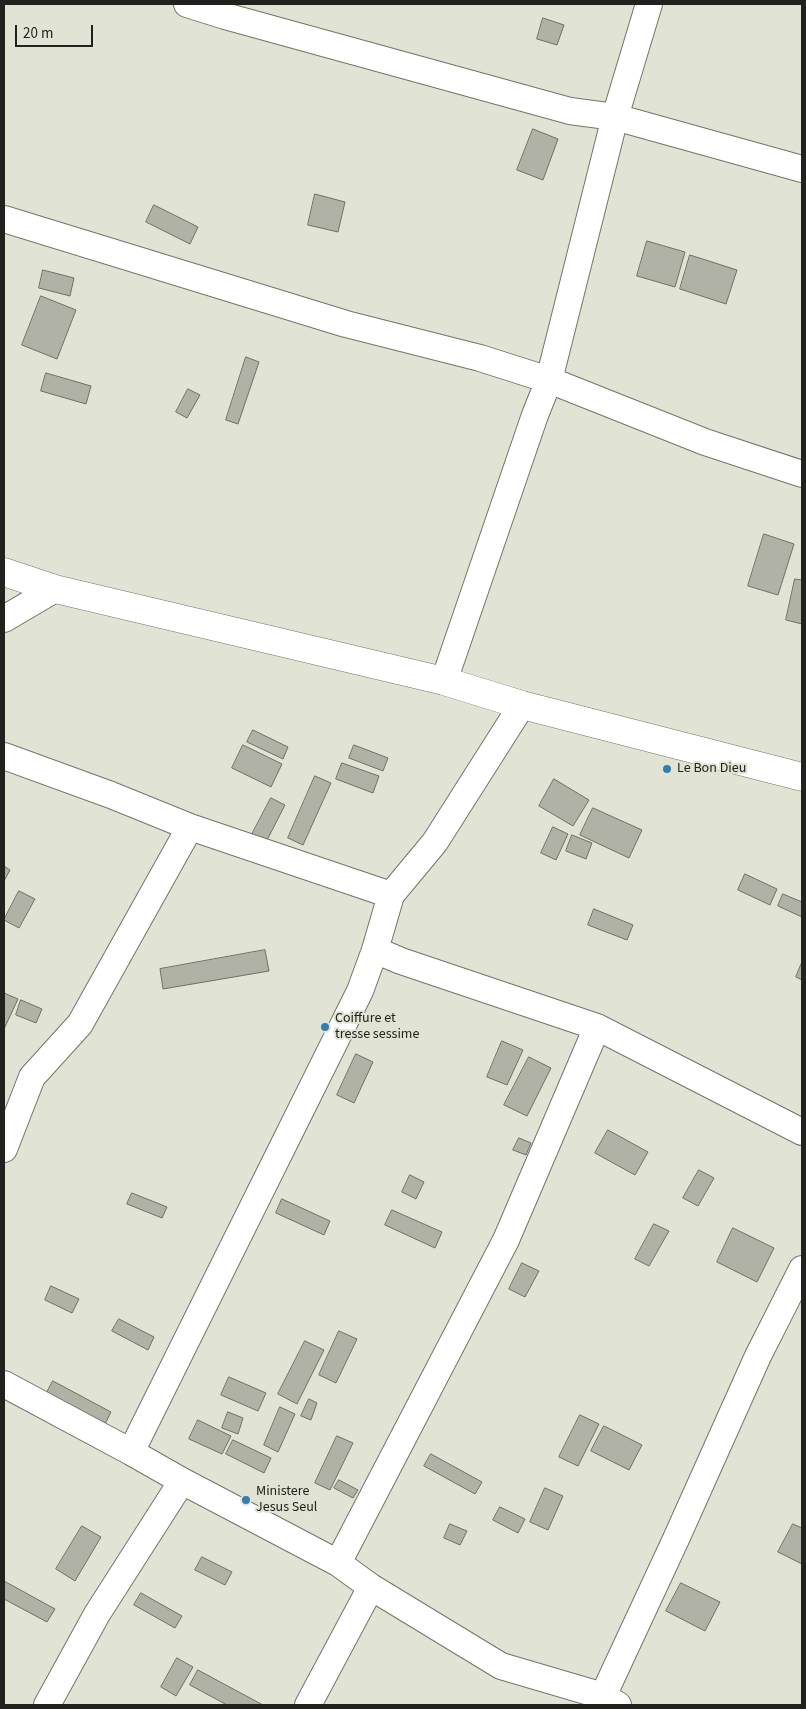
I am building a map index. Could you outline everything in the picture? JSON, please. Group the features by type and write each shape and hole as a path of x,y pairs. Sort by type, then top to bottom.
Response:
{"street":[{"path":"187,4 570,111 615,117 802,169"},
{"path":"444,681 535,415 549,380 615,117 649,4"},
{"path":"4,219 346,324 480,358 549,380 705,442 802,474"},
{"path":"4,572 56,589 444,681 522,705 802,777"},
{"path":"4,619 56,589"},
{"path":"132,1452 360,991 375,950 390,895 435,842 522,705"},
{"path":"4,756 190,827 390,895"},
{"path":"4,1149 32,1077 80,1024 190,827"},
{"path":"375,950 401,961 597,1027 802,1132"},
{"path":"338,1563 506,1240 597,1027"},
{"path":"4,1384 338,1563 371,1587 501,1666 610,1701 676,1539 758,1356 802,1269"},
{"path":"47,1705 96,1614 182,1481"},
{"path":"308,1705 371,1587"}],"building":[{"path":"543,18 564,25 557,45 537,39"},
{"path":"533,129 558,139 543,180 517,170"},
{"path":"315,194 345,202 338,232 308,225"},
{"path":"154,205 198,227 190,244 146,222"},
{"path":"647,241 685,252 675,287 637,276"},
{"path":"690,255 737,270 726,304 680,289"},
{"path":"43,270 74,278 70,296 39,288"},
{"path":"41,296 76,310 57,359 22,345"},
{"path":"246,357 259,362 238,424 226,420"},
{"path":"46,373 91,386 86,404 41,391"},
{"path":"188,389 200,395 187,418 176,412"},
{"path":"764,534 794,544 778,595 748,586"},
{"path":"795,579 802,580 802,624 786,620"},
{"path":"253,730 288,747 283,759 247,742"},
{"path":"243,745 282,764 271,787 232,768"},
{"path":"354,745 388,758 383,771 349,758"},
{"path":"342,763 379,776 373,793 336,779"},
{"path":"315,776 331,783 303,845 288,838"},
{"path":"554,779 589,800 573,826 539,806"},
{"path":"271,798 285,805 263,848 249,840"},
{"path":"593,808 642,830 629,858 580,835"},
{"path":"553,827 568,834 556,860 541,853"},
{"path":"572,835 592,843 586,859 566,851"},
{"path":"4,866 10,870 4,881"},
{"path":"745,874 777,889 770,905 738,890"},
{"path":"19,891 35,899 19,928 4,920"},
{"path":"783,894 802,902 802,917 778,906"},
{"path":"594,909 633,925 627,940 588,925"},
{"path":"265,950 269,971 163,989 160,969"},
{"path":"802,962 802,980 796,977"},
{"path":"4,993 18,999 4,1029"},
{"path":"21,1000 42,1009 36,1023 16,1015"},
{"path":"502,1041 523,1050 507,1085 487,1077"},
{"path":"356,1054 373,1062 354,1103 337,1095"},
{"path":"529,1057 551,1068 527,1116 504,1105"},
{"path":"608,1130 648,1152 635,1175 595,1153"},
{"path":"519,1138 531,1143 526,1155 513,1150"},
{"path":"699,1170 714,1178 698,1206 683,1198"},
{"path":"410,1175 424,1182 416,1199 402,1192"},
{"path":"132,1193 167,1207 162,1218 127,1204"},
{"path":"282,1199 330,1221 324,1235 276,1213"},
{"path":"392,1210 442,1232 435,1248 385,1225"},
{"path":"654,1224 669,1231 649,1266 635,1259"},
{"path":"733,1228 774,1248 757,1282 717,1262"},
{"path":"522,1263 539,1271 525,1297 509,1289"},
{"path":"51,1286 79,1299 72,1313 45,1300"},
{"path":"119,1319 154,1337 148,1350 112,1331"},
{"path":"339,1331 357,1339 336,1383 319,1375"},
{"path":"305,1341 324,1350 297,1404 278,1394"},
{"path":"229,1377 266,1393 258,1411 221,1395"},
{"path":"53,1381 111,1412 104,1426 45,1396"},
{"path":"309,1399 317,1403 311,1420 301,1416"},
{"path":"280,1407 295,1414 278,1452 264,1445"},
{"path":"228,1412 243,1418 238,1434 222,1428"},
{"path":"580,1415 599,1424 578,1466 559,1457"},
{"path":"198,1420 231,1436 222,1454 189,1439"},
{"path":"604,1426 642,1445 629,1470 591,1451"},
{"path":"337,1436 353,1443 330,1490 315,1483"},
{"path":"233,1440 271,1458 264,1473 226,1454"},
{"path":"431,1454 482,1482 475,1494 424,1466"},
{"path":"339,1480 358,1490 353,1498 334,1488"},
{"path":"545,1488 563,1496 548,1530 530,1522"},
{"path":"500,1507 525,1519 518,1533 493,1520"},
{"path":"450,1524 467,1531 460,1545 444,1538"},
{"path":"793,1524 802,1528 802,1564 778,1552"},
{"path":"82,1526 101,1537 75,1581 56,1569"},
{"path":"202,1557 232,1572 225,1585 195,1570"},
{"path":"4,1581 55,1609 47,1622 4,1599"},
{"path":"681,1583 720,1602 705,1631 666,1611"},
{"path":"141,1593 182,1616 175,1628 134,1605"},
{"path":"177,1658 193,1667 176,1696 161,1687"},
{"path":"198,1670 263,1705 227,1705 190,1685"}],"place":[{"name":"Le Bon Dieu","path":"667,769"},
{"name":"Coiffure et tresse sessime","path":"325,1027"},
{"name":"Ministere Jesus Seul","path":"246,1500"}]}
